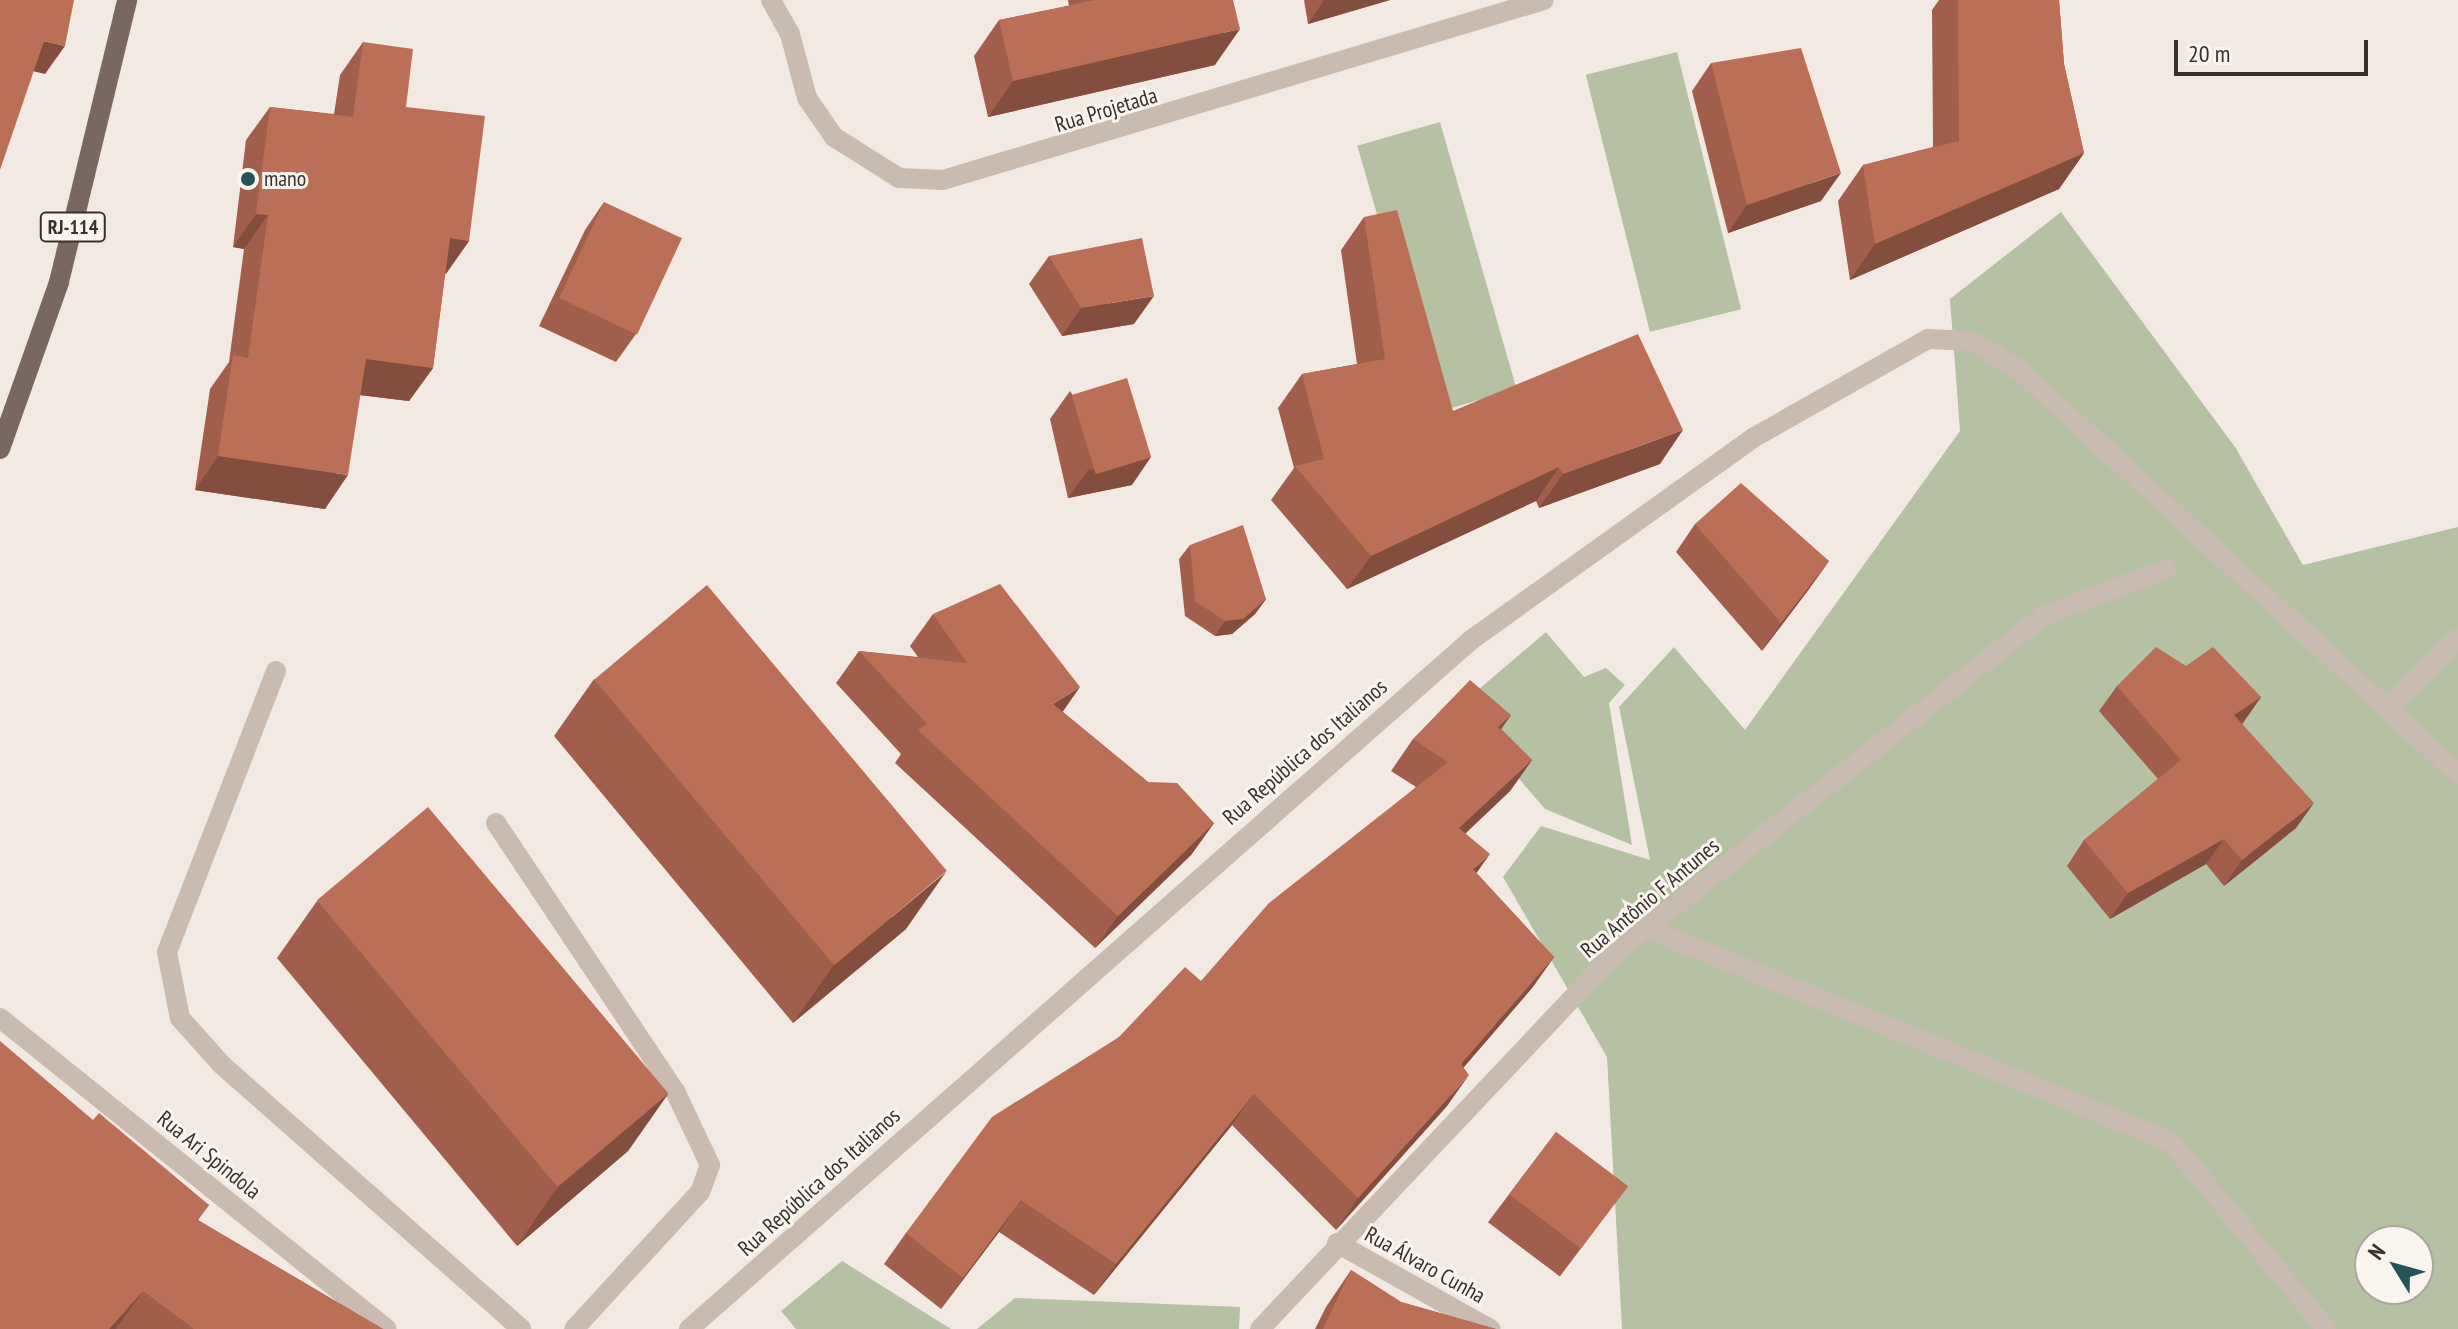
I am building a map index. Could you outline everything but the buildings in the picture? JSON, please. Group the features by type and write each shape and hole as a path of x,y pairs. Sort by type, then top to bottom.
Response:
{"main road":[{"name":"RJ-114","path":"0,449 7,406 59,282 127,0"}],"street":[{"name":"Rua Projetada","path":"771,0 790,34 807,98 834,137 899,178 943,180 1544,0"},
{"name":"Rua República dos Italianos","path":"689,1329 1471,640 1753,438 1928,339 1971,341 2017,368 2458,774"},
{"name":"Rua Antônio F Antunes","path":"1260,1329 1337,1243 1646,928 2043,616 2166,569"},
{"path":"2387,709 2458,638"},
{"path":"276,671 167,952 168,987 180,1018 222,1065 521,1329"},
{"path":"496,823 675,1091 710,1165 700,1192 574,1329"},
{"path":"1646,928 2171,1142 2326,1329"},
{"name":"Rua Ari Spindola","path":"0,1018 387,1329"},
{"name":"Rua Álvaro Cunha","path":"1337,1243 1490,1329"}],"green space":[{"path":"1677,52 1741,309 1650,332 1586,75"},
{"path":"1440,122 1517,389 1434,413 1357,146"},
{"path":"2061,212 2235,447 2303,565 2458,527 2458,1329 1622,1329 1607,1057 1503,877 1541,826 1650,860 1619,707 1674,647 1745,730 1960,431 1950,299"},
{"path":"1546,632 1584,677 1606,668 1625,685 1609,703 1632,845 1545,809 1458,707"},
{"path":"842,1261 951,1329 796,1329 781,1311"},
{"path":"1015,1298 1240,1307 1239,1329 977,1329"}],"place":[{"name":"mano","path":"248,179"}]}
